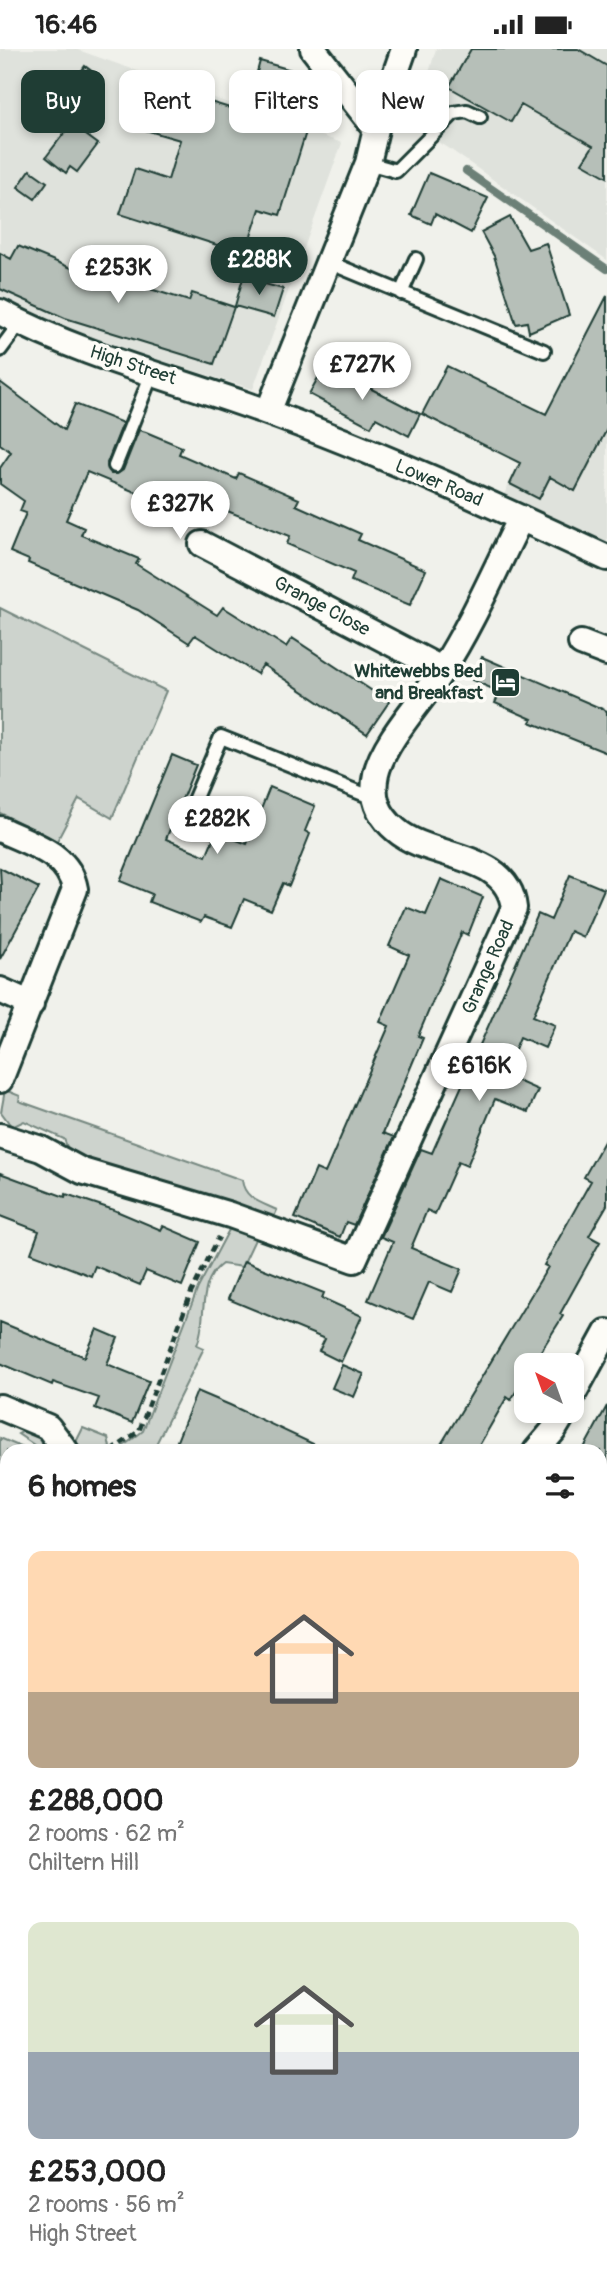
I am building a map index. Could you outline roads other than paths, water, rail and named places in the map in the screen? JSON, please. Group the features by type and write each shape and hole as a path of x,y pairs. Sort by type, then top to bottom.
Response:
{"street":[{"path":"313,49 356,104"},
{"path":"397,70 404,49"},
{"path":"268,412 368,163 375,133"},
{"name":"High Street","path":"10,318 43,335 268,412"},
{"name":"Lower Road","path":"268,412 521,518 607,558"},
{"path":"374,795 377,772 387,751 443,670 521,518"},
{"name":"Grange Close","path":"202,544 443,670"},
{"path":"581,643 607,653"},
{"name":"Grange Road","path":"0,1136 41,1149 82,1171 230,1215 354,1260 512,916 513,892 502,879 487,868 399,833 381,815 374,795"},
{"path":"0,829 61,859 72,873 74,881 70,907 0,1080"},
{"path":"0,990 31,1004"},
{"path":"584,1374 607,1332"},
{"path":"0,1407 48,1427 61,1444"},
{"path":"542,1444 558,1423"}],"lane":[{"path":"368,163 396,171 454,113 467,111 480,117"},
{"path":"401,293 416,259"},
{"path":"328,263 544,351"},
{"path":"0,350 10,318"},
{"path":"115,465 153,371"},
{"path":"186,819 221,737 374,795"}],"waterway":[{"path":"466,171 607,269"}],"place":[{"name":"Whitewebbs Bed and Breakfast","path":"506,682"}]}
